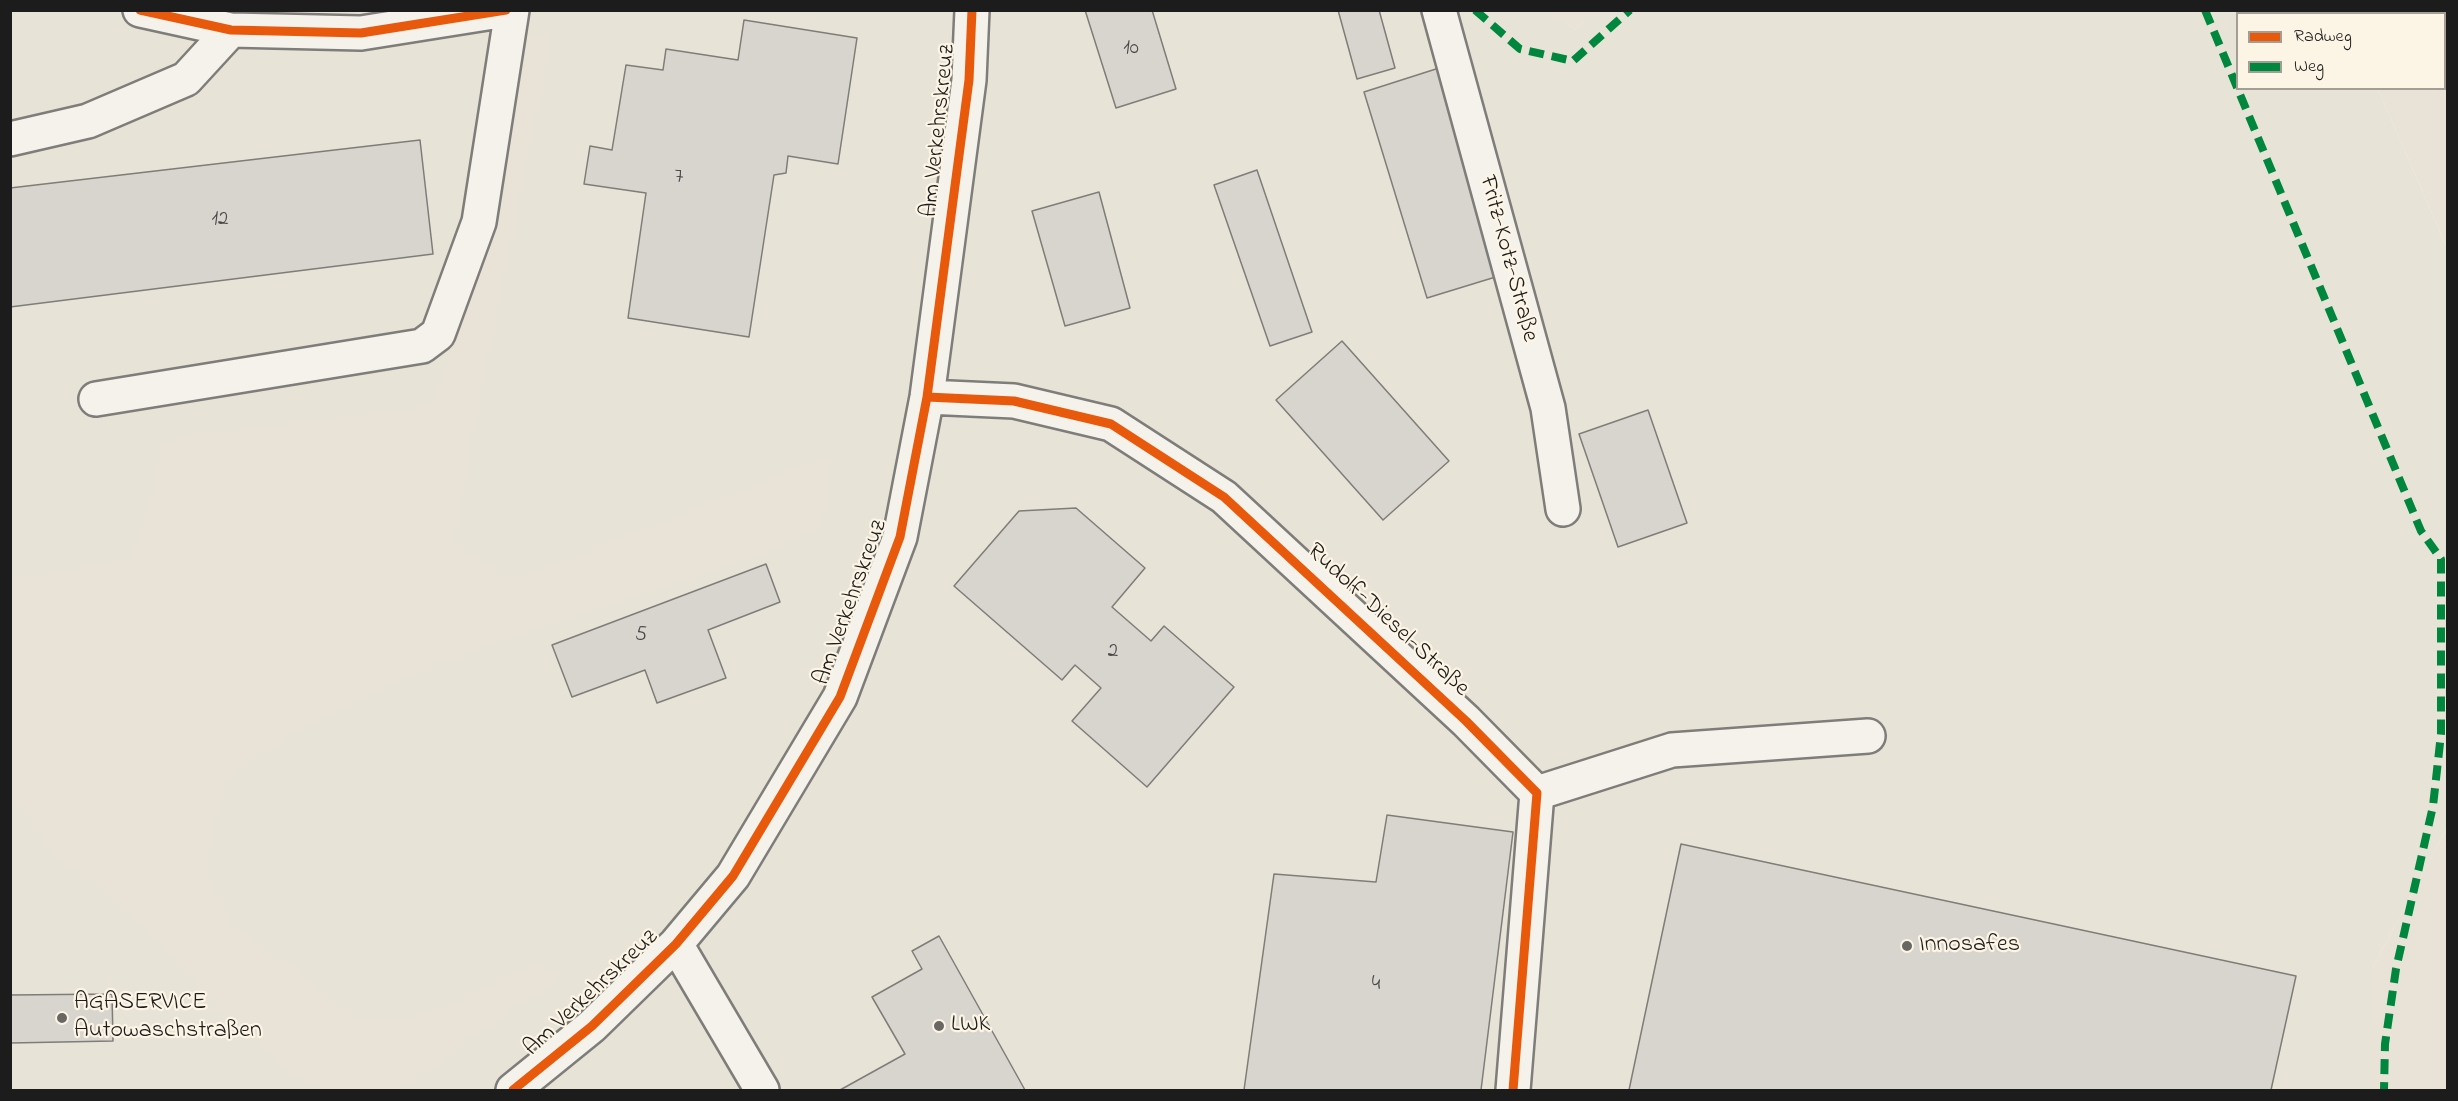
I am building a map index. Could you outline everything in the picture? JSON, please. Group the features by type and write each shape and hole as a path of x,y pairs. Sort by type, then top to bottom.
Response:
{"street":[{"path":"140,10 231,30 361,33 506,10"},
{"path":"96,399 422,346 438,334 479,222 512,10"},
{"name":"Am Verkehrskreuz","path":"513,1090 592,1026 676,944 733,876 840,697 900,537 927,397 969,80 972,10"},
{"name":"Fritz-Kotz-Straße","path":"1439,10 1548,408 1563,509"},
{"path":"10,139 88,121 186,79 231,30"},
{"name":"Rudolf-Diesel-Straße","path":"927,397 1014,401 1111,424 1215,491 1233,505 1466,721 1537,793"},
{"path":"1513,1090 1537,793 1672,750 1868,736"},
{"path":"676,944 762,1090"}],"shaded area":[{"path":"1553,10 1575,30 1598,10 2343,11 2236,12 2236,90 2378,90 2447,248 2447,828 2372,969 2372,1090 11,1090 10,11"},
{"path":"1553,11 1598,11 1575,30"},
{"path":"2447,11 2447,248 2378,90 2446,90 2446,12 2344,12"},
{"path":"552,31 452,543 512,581 830,456 823,531 430,668 288,734 228,775 206,864 231,929 303,977 358,1021 423,1016 526,965 564,968 534,995 459,1046 401,1090 334,1090 306,1082 226,1013 150,931 60,856 11,797 10,579 132,560 165,439 435,405 515,41"},
{"path":"2447,828 2447,1090 2372,1090 2372,969"}],"building":[{"path":"1085,10 1152,10 1176,89 1116,108"},
{"path":"1338,10 1379,10 1395,68 1357,79"},
{"path":"744,20 857,38 838,164 788,156 786,173 774,175 749,337 628,318 646,193 584,184 590,146 612,150 626,65 663,70 666,49 738,60"},
{"path":"1439,68 1502,275 1427,298 1364,92"},
{"path":"420,140 433,254 10,307 10,188"},
{"path":"1257,170 1312,332 1270,346 1214,185"},
{"path":"1099,192 1130,308 1065,326 1032,211"},
{"path":"1342,341 1449,461 1383,520 1276,400"},
{"path":"1648,410 1687,523 1618,547 1579,434"},
{"path":"1076,508 1145,568 1112,607 1151,641 1164,626 1234,687 1147,787 1072,721 1101,688 1075,665 1062,680 954,586 1019,511"},
{"path":"766,564 780,602 708,630 726,678 657,703 645,670 572,697 552,645"},
{"path":"1387,815 1513,832 1481,1090 1244,1090 1274,874 1376,882"},
{"name":"Innosafes","path":"1681,844 2296,976 2271,1090 1629,1090"},
{"name":"LWK","path":"939,936 1025,1090 840,1090 905,1054 872,997 922,969 912,951"},
{"name":"AGASERVICE Autowaschstraßen","path":"112,994 113,1041 10,1043 10,995"}],"marked path":[{"path":"1475,10 1520,49 1573,61 1630,10"},
{"path":"2205,10 2236,85"},
{"path":"2238,90 2421,531 2441,559 2441,734 2433,806 2396,969 2385,1044 2384,1090"}],"cycle path":[{"path":"140,10 231,30 361,33 506,10"},
{"path":"513,1090 592,1026 676,944 733,876 840,697 900,537 927,397 969,80 972,10"},
{"path":"927,397 1014,401 1111,424 1224,497 1466,721 1537,793 1513,1090"}],"place":[{"name":"Innosafes","path":"1907,946"},
{"name":"AGASERVICE Autowaschstraßen","path":"62,1018"},
{"name":"LWK","path":"939,1026"}]}
